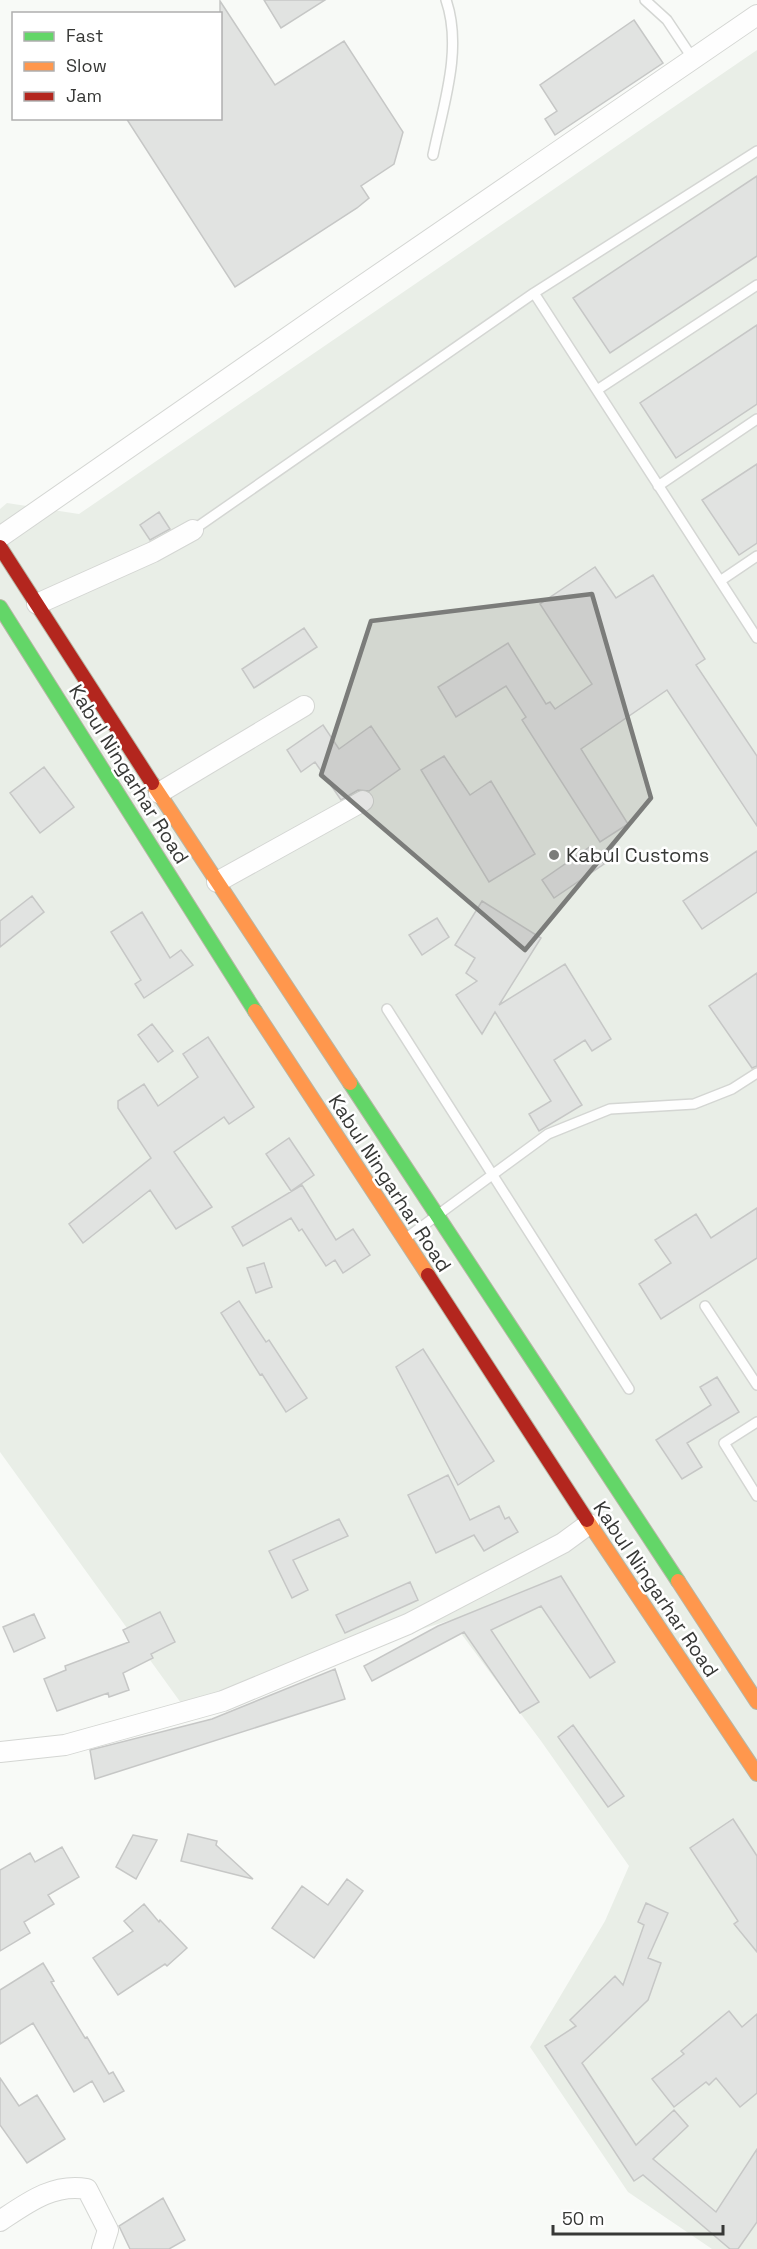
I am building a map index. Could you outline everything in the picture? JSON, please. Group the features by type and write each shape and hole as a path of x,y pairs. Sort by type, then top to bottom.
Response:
{"highway":[{"name":"Kabul Ningarhar Road","path":"0,547 159,793 745,1674 757,1702"},
{"name":"Kabul Ningarhar Road","path":"0,606 306,1091 405,1239 589,1524 757,1774"}],"street":[{"path":"0,537 757,15"},
{"path":"37,604 153,552 193,530"},
{"path":"159,793 304,706"},
{"path":"218,882 363,801"},
{"path":"0,1752 65,1745 223,1701 408,1624 563,1543 589,1524"},
{"path":"0,2221 52,2190 72,2186 87,2189 108,2230 102,2249"}],"lane":[{"path":"433,155 450,76 453,20 446,0"},
{"path":"645,0 667,21 693,59"},
{"path":"193,530 534,293 757,151"},
{"path":"597,390 757,285"},
{"path":"534,293 757,638"},
{"path":"658,486 757,419"},
{"path":"720,581 757,556"},
{"path":"387,1009 629,1389"},
{"path":"405,1239 548,1134 610,1109 694,1104 732,1089 757,1073"},
{"path":"705,1306 757,1385"},
{"path":"757,1422 723,1443 757,1496"}],"highlighted area":[{"path":"592,594 651,798 525,950 321,775 371,621"}],"shaded area":[{"path":"757,50 757,2249 712,2249 628,2192 530,2047 605,1921 629,1866 541,1741 451,1620 181,1703 0,1452 0,509 7,503 79,514"}],"building":[{"path":"264,0 325,0 281,28"},
{"path":"220,1 275,85 344,41 403,132 394,164 361,186 369,198 235,287 127,120 222,120 222,12 220,12"},
{"path":"634,20 663,63 555,135 545,119 557,111 540,85"},
{"path":"757,176 757,256 610,353 573,298"},
{"path":"757,325 757,404 676,458 640,403"},
{"path":"757,464 757,543 739,555 702,500"},
{"path":"159,512 170,529 150,540 140,525"},
{"path":"595,567 616,598 653,575 705,659 696,665 757,756 757,826 667,690 581,749 628,824 600,842 522,720 526,717 506,686 456,717 438,687 508,643 546,704 550,702 555,709 592,684 540,604"},
{"path":"304,628 317,647 254,688 242,669"},
{"path":"323,725 339,749 371,726 400,769 369,791 358,790 341,800 315,762 301,772 287,750"},
{"path":"444,756 470,795 491,781 535,854 489,882 421,770"},
{"path":"44,767 74,807 40,833 10,793"},
{"path":"591,846 604,864 554,898 542,880"},
{"path":"757,851 757,892 702,929 683,901"},
{"path":"32,896 44,912 0,947 0,921"},
{"path":"482,901 541,938 499,1005 565,964 611,1039 592,1051 585,1040 554,1060 582,1105 539,1131 529,1114 551,1101 495,1012 482,1034 456,995 477,981 466,973 475,958 455,945"},
{"path":"142,912 170,958 181,950 193,965 144,998 135,984 141,980 111,932"},
{"path":"437,918 449,937 422,955 409,935"},
{"path":"757,973 757,1066 752,1068 709,1006"},
{"path":"152,1024 173,1051 158,1062 138,1035"},
{"path":"208,1037 254,1107 229,1124 224,1117 174,1152 212,1207 176,1229 150,1190 83,1243 69,1224 151,1158 118,1108 118,1101 144,1084 158,1106 198,1077 183,1054"},
{"path":"289,1138 314,1175 291,1191 266,1154"},
{"path":"302,1185 336,1240 353,1229 370,1255 343,1273 335,1260 326,1266 302,1229 299,1231 291,1218 243,1246 232,1227"},
{"path":"757,1208 757,1258 661,1319 639,1284 671,1263 655,1240 696,1214 711,1238"},
{"path":"264,1263 272,1287 256,1293 247,1268"},
{"path":"239,1301 266,1342 269,1340 307,1398 286,1412 221,1313"},
{"path":"423,1349 494,1461 458,1485 396,1367"},
{"path":"717,1377 739,1412 687,1443 702,1467 682,1479 656,1440 711,1405 700,1387"},
{"path":"448,1475 470,1520 499,1506 505,1519 509,1517 518,1532 484,1551 474,1535 436,1553 408,1495"},
{"path":"339,1519 348,1536 293,1560 308,1590 292,1598 269,1551"},
{"path":"561,1576 615,1662 590,1678 541,1606 491,1630 539,1702 520,1713 464,1632 372,1681 364,1666 438,1626"},
{"path":"410,1582 418,1600 345,1633 336,1615"},
{"path":"160,1612 175,1642 151,1654 153,1658 123,1673 129,1690 109,1697 108,1693 57,1711 44,1679 66,1670 65,1666 129,1642 123,1630"},
{"path":"34,1614 45,1638 14,1652 3,1627"},
{"path":"335,1669 345,1699 95,1779 90,1750 212,1719"},
{"path":"573,1725 624,1796 608,1807 558,1737"},
{"path":"733,1819 757,1856 757,1952 734,1924 738,1921 690,1848"},
{"path":"188,1834 217,1841 216,1845 253,1879 181,1861"},
{"path":"133,1835 157,1840 136,1879 116,1867"},
{"path":"62,1847 79,1877 48,1895 54,1904 24,1922 30,1933 0,1951 0,1870 30,1853 35,1862"},
{"path":"347,1879 363,1891 314,1958 272,1928 302,1886 328,1905"},
{"path":"646,1903 668,1913 648,1958 661,1963 648,2000 582,2063 636,2145 674,2110 688,2126 653,2159 716,2212 757,2149 757,2222 738,2249 730,2249 643,2175 634,2181 545,2046 576,2026 570,2020 615,1976 623,1985 644,1925 638,1922"},
{"path":"144,1904 159,1922 160,1920 187,1948 167,1966 165,1964 118,1995 93,1958 133,1931 124,1921"},
{"path":"43,1963 54,1981 51,1982 85,2038 87,2037 109,2074 113,2072 124,2091 104,2102 92,2081 74,2092 33,2023 0,2044 0,1990"},
{"path":"729,2011 742,2027 757,2014 757,2093 740,2107 716,2078 709,2085 706,2082 674,2107 652,2079 684,2054 681,2051"},
{"path":"0,2078 19,2106 37,2095 65,2139 27,2163 0,2125"},
{"path":"163,2198 185,2240 169,2249 130,2249 119,2226"}],"traffic: fast":[{"path":"0,607 255,1011"},
{"path":"350,1083 678,1581"}],"traffic: slow":[{"path":"152,783 350,1083"},
{"path":"255,1011 428,1275"},
{"path":"587,1520 757,1774"},
{"path":"678,1581 757,1702"}],"traffic: jam":[{"path":"0,547 152,783"},
{"path":"428,1275 587,1520"}],"place":[{"name":"Kabul Customs","path":"554,855"}]}
